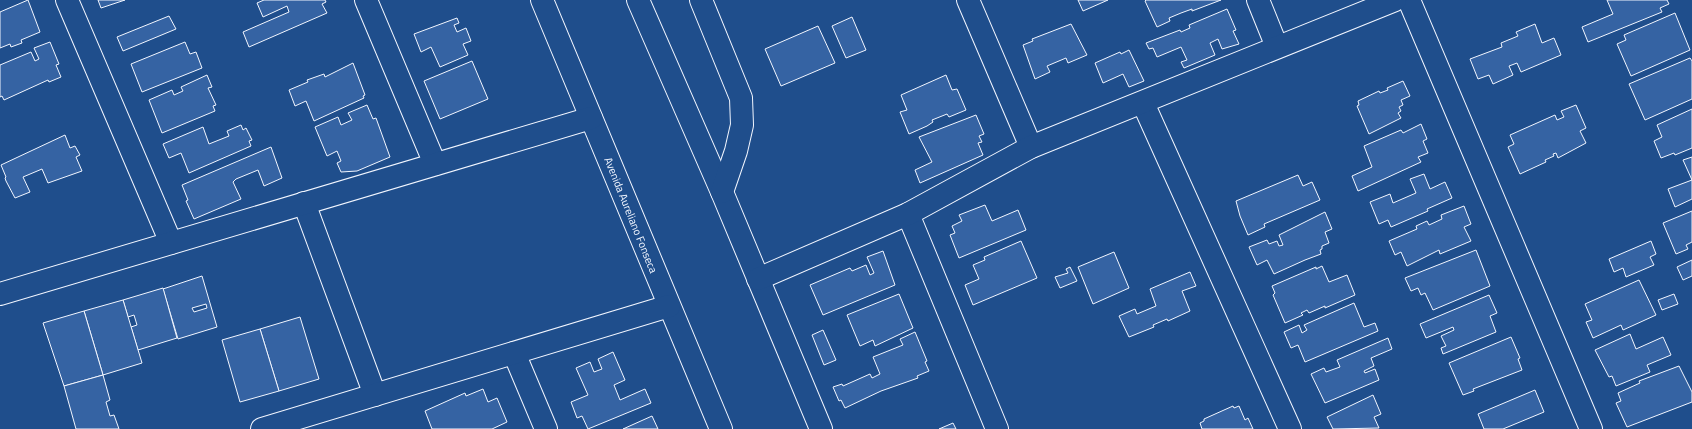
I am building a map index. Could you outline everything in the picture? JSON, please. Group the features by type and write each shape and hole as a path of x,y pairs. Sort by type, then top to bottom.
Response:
{"street":[{"path":"67,0 171,243"},
{"path":"366,0 435,164"},
{"name":"Avenida Aureliano Fonseca","path":"542,0 721,429"},
{"path":"638,0 722,192 820,429"},
{"path":"701,0 741,98 742,125 736,151 722,192"},
{"path":"968,0 1031,147"},
{"path":"1258,0 1277,47"},
{"path":"758,279 908,214 1031,147 1143,103 1394,0"},
{"path":"1409,0 1591,429"},
{"path":"1143,103 1290,429"},
{"path":"0,294 592,118"},
{"path":"304,203 375,395"},
{"path":"908,214 997,429"},
{"path":"262,429 669,306"},
{"path":"514,353 546,429"}],"building":[{"path":"28,0 40,32 21,40 22,43 11,47 10,44 0,48 0,12"},
{"path":"98,0 125,0 101,8"},
{"path":"264,0 325,0 326,2 322,4 327,13 249,47 243,32 289,12 287,6 263,17 257,3"},
{"path":"1078,0 1108,0 1083,11"},
{"path":"1221,0 1169,18 1170,21 1157,27 1145,1"},
{"path":"1607,0 1667,0 1669,4 1660,8 1662,12 1588,42 1582,27 1613,14"},
{"path":"1227,9 1236,30 1233,31 1239,44 1222,49 1218,39 1210,43 1215,55 1184,68 1181,62 1187,60 1181,47 1157,57 1153,48 1149,49 1146,43 1180,30 1181,32 1190,28 1189,25"},
{"path":"1675,13 1690,50 1631,76 1617,44 1626,40 1624,35"},
{"path":"169,16 176,29 123,51 117,37"},
{"path":"852,17 866,50 846,58 832,26"},
{"path":"457,18 459,23 454,25 457,32 466,28 471,41 463,44 468,55 440,67 431,47 421,52 414,34"},
{"path":"1071,24 1087,55 1068,63 1066,58 1047,66 1050,72 1035,79 1023,45 1033,41 1032,39"},
{"path":"1535,24 1542,43 1554,38 1561,55 1521,72 1517,63 1509,66 1513,75 1493,84 1489,75 1478,79 1470,59 1502,47 1501,43 1518,36 1516,32"},
{"path":"818,26 835,63 781,86 765,49"},
{"path":"50,42 59,64 56,65 61,77 49,82 48,80 4,100 2,96 0,97 0,65 31,52 35,61 39,59 34,48"},
{"path":"185,42 190,54 196,52 202,68 142,92 131,64"},
{"path":"1129,50 1144,81 1129,87 1123,74 1103,83 1095,63 1120,52 1121,54"},
{"path":"1690,58 1692,61 1692,99 1645,120 1629,84"},
{"path":"472,61 488,99 440,119 424,81"},
{"path":"353,63 365,95 363,96 364,98 314,121 306,101 295,106 289,90 308,82 307,80 324,74 325,77"},
{"path":"207,75 212,87 208,88 216,105 213,106 215,111 162,133 149,100 172,90 174,95 183,91 181,87"},
{"path":"946,75 952,90 957,89 966,110 949,117 947,114 932,120 933,122 927,126 909,134 900,112 907,110 901,95"},
{"path":"1403,81 1410,96 1401,100 1403,105 1399,107 1401,111 1398,113 1401,118 1369,134 1357,106 1359,105 1358,101 1379,91 1380,93 1388,90 1387,88"},
{"path":"367,105 373,119 376,118 390,157 357,171 341,172 337,163 341,161 337,151 327,156 315,127 338,117 341,125 352,120 348,113"},
{"path":"1576,105 1586,128 1580,131 1586,143 1558,158 1556,153 1553,154 1554,156 1545,160 1546,162 1520,174 1508,147 1514,144 1510,135 1555,115 1557,120 1564,117 1561,111"},
{"path":"1692,109 1692,148 1675,155 1674,153 1661,158 1654,141 1662,137 1657,125"},
{"path":"976,115 984,134 979,136 982,142 978,143 983,155 920,183 915,170 932,162 919,137"},
{"path":"1421,124 1427,139 1423,141 1428,153 1418,157 1421,162 1358,191 1352,176 1372,167 1364,146 1401,130 1403,133"},
{"path":"241,125 243,130 246,128 252,140 249,141 251,146 189,173 181,153 169,158 163,144 203,127 209,144 229,136 227,131"},
{"path":"65,135 70,148 75,146 80,155 76,157 82,171 48,183 42,169 23,177 30,192 15,198 6,181 1,165"},
{"path":"271,147 282,178 264,186 258,170 236,179 233,182 241,199 194,219 186,201 188,200 182,185"},
{"path":"1692,157 1692,180 1683,160"},
{"path":"1424,174 1430,189 1445,182 1452,198 1427,209 1428,211 1391,227 1388,220 1379,224 1370,202 1390,194 1393,203 1416,193 1410,179"},
{"path":"1298,175 1303,186 1312,182 1320,200 1264,224 1265,227 1248,235 1240,216 1236,201"},
{"path":"1692,180 1692,199 1675,207 1668,189"},
{"path":"985,205 992,221 1018,210 1026,230 959,258 950,235 955,233 952,226 962,221 959,215"},
{"path":"1464,206 1471,224 1464,227 1471,241 1440,254 1439,250 1407,266 1401,252 1395,255 1389,241 1417,229 1416,226 1427,221 1429,225 1442,219 1441,215"},
{"path":"1692,211 1692,242 1686,245 1688,249 1676,254 1663,223"},
{"path":"1325,212 1332,229 1325,232 1329,243 1322,246 1322,249 1320,250 1321,254 1274,274 1267,260 1257,265 1249,247 1267,240 1269,244 1277,241 1279,246 1283,245 1279,235"},
{"path":"1021,241 1037,278 973,305 965,285 979,279 973,265 985,260 984,257"},
{"path":"1651,241 1656,254 1650,257 1654,265 1626,277 1623,268 1614,272 1609,259"},
{"path":"1476,250 1490,286 1433,310 1425,293 1421,295 1418,288 1411,291 1405,278"},
{"path":"883,251 895,285 823,315 810,285 850,268 852,271 866,265 870,275 874,273 867,257"},
{"path":"1114,252 1129,288 1093,304 1078,267"},
{"path":"1692,260 1692,276 1683,280 1677,267"},
{"path":"1322,266 1329,282 1347,275 1355,295 1309,313 1307,310 1301,313 1303,315 1285,323 1273,295 1275,293 1272,286 1316,267 1316,269"},
{"path":"1070,267 1077,281 1060,288 1055,277 1068,273 1066,269"},
{"path":"1190,272 1196,286 1182,291 1190,311 1168,321 1167,319 1153,325 1154,327 1129,337 1119,316 1135,309 1137,314 1156,306 1150,289"},
{"path":"202,276 217,327 178,339 163,289","holes":["206,304 207,308 194,312 192,308"]},
{"path":"1639,280 1656,315 1623,330 1621,325 1593,338 1586,322 1592,320 1585,304"},
{"path":"163,288 177,338 138,350 131,327 137,325 134,315 128,317 123,300"},
{"path":"899,294 913,328 875,346 873,340 860,346 847,315"},
{"path":"1674,294 1678,304 1662,310 1658,300"},
{"path":"1489,295 1497,313 1490,316 1496,332 1443,354 1441,348 1446,346 1441,336 1454,330 1453,327 1426,338 1420,324"},
{"path":"123,300 142,363 103,375 84,311"},
{"path":"1354,303 1364,327 1375,323 1378,331 1305,362 1298,345 1291,348 1284,332 1299,325 1302,333 1307,330 1304,325"},
{"path":"84,311 103,375 64,386 43,323"},
{"path":"300,317 319,379 279,391 260,329"},
{"path":"260,329 279,391 240,402 222,340"},
{"path":"823,330 836,360 824,365 812,335"},
{"path":"915,332 927,361 925,362 929,371 917,376 918,378 881,391 845,408 841,400 839,401 833,387 842,384 843,386 870,374 872,378 880,374 873,357 903,345 900,339"},
{"path":"1630,334 1636,349 1663,337 1671,355 1647,365 1650,372 1616,386 1612,376 1609,377 1595,350"},
{"path":"1511,337 1520,358 1518,359 1522,370 1473,389 1474,391 1463,395 1449,363"},
{"path":"1388,338 1392,349 1371,358 1374,366 1364,371 1365,373 1375,369 1379,380 1325,403 1311,374 1324,368 1326,372 1340,367 1337,360"},
{"path":"613,352 625,380 614,385 620,400 645,389 651,403 588,429 582,416 577,418 571,402 588,395 576,368 590,362 594,372 602,369 598,359"},
{"path":"1679,366 1692,392 1692,402 1627,427 1616,403 1621,401 1618,393 1640,383 1639,381"},
{"path":"103,375 110,400 106,402 110,416 114,415 119,429 76,429 64,386"},
{"path":"483,389 488,402 497,398 507,422 492,429 432,429 425,411 465,393 466,396"},
{"path":"1535,390 1544,412 1503,429 1484,429 1478,414"},
{"path":"1373,395 1381,414 1374,417 1379,428 1333,429 1327,417"},
{"path":"1233,406 1234,408 1239,406 1245,420 1248,418 1253,429 1202,429 1200,423 1204,421 1204,419"},
{"path":"652,416 658,429 623,429"},
{"path":"953,423 956,429 939,429"}]}
